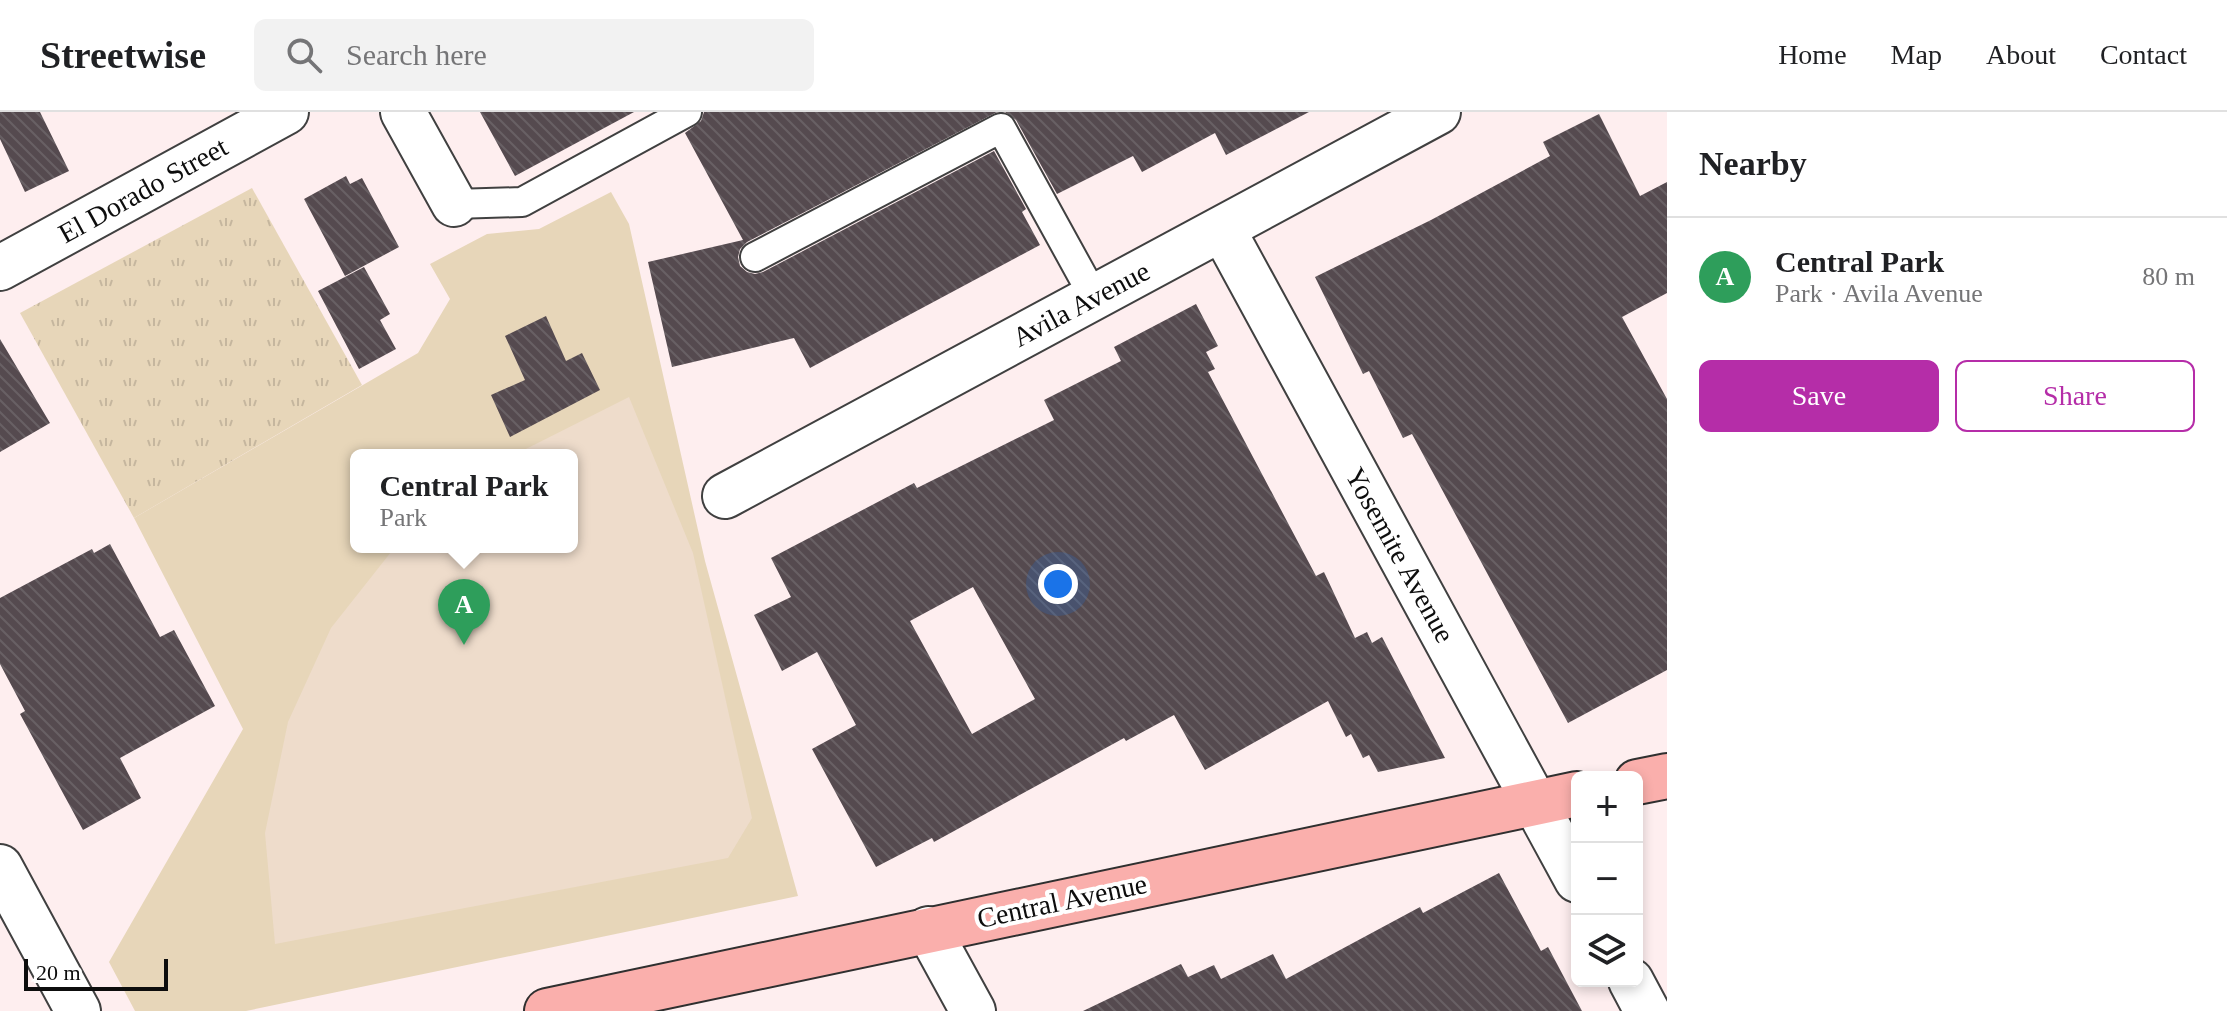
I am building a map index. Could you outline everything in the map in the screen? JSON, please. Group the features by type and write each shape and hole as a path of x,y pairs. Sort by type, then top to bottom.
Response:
{"main road":[{"path":"1643,781 1667,776"},
{"name":"Central Avenue","path":"547,1011 1571,795"}],"street":[{"name":"El Dorado Street","path":"0,268 286,112"},
{"path":"403,112 454,204"},
{"name":"Avila Avenue","path":"725,496 1438,112"},
{"name":"Yosemite Avenue","path":"1223,230 1571,869"},
{"path":"0,867 78,1011"},
{"path":"928,929 973,1011"},
{"path":"1634,987 1647,1011"}],"lane":[{"path":"454,204 522,202 687,112"},
{"path":"755,257 1001,128 1094,297"}],"green space":[{"path":"252,188 362,385 134,518 20,313"},
{"path":"611,192 629,224 705,561 798,896 246,1011 135,1011 109,962 243,729 134,518 418,353 450,299 430,264 487,234 539,229"}],"shaded area":[{"path":"629,397 693,553 752,818 728,858 275,944 265,833 288,722 331,628 390,553 578,553 578,449 526,449"}],"building":[{"path":"0,112 40,112 69,171 25,192 0,139"},
{"path":"480,112 634,112 515,176"},
{"path":"704,112 997,112 747,242 740,249 738,257 740,266 747,272 763,272 994,151 1026,209 1022,212 1040,245 810,368 794,338 672,367 648,262 743,240 685,133 701,121"},
{"path":"1005,112 1309,112 1226,155 1215,133 1142,172 1133,156 1057,194 1016,120"},
{"path":"1599,114 1640,196 1667,182 1667,293 1622,317 1667,399 1667,670 1568,723 1412,434 1403,438 1369,371 1363,374 1315,277 1431,220 1550,156 1543,142"},
{"path":"346,176 350,184 362,178 399,247 345,276 304,199"},
{"path":"364,267 390,314 380,320 396,349 359,369 318,291"},
{"path":"1196,304 1218,346 1206,352 1215,369 1208,372 1316,576 1324,572 1355,638 1367,632 1372,643 1382,637 1445,758 1378,772 1369,755 1363,758 1351,734 1346,737 1328,701 1205,770 1174,715 1126,741 1124,738 934,842 932,838 876,867 812,749 856,725 817,652 782,671 754,615 791,597 771,558 914,483 917,488 1054,420 1044,400 1121,361 1114,347","holes":["973,587 1035,699 972,734 910,621"]},
{"path":"546,316 566,361 582,353 600,390 510,437 491,395 525,380 505,336"},
{"path":"0,339 50,423 0,452"},
{"path":"110,544 160,637 174,630 215,706 120,758 141,798 83,830 20,714 25,711 0,664 0,598 92,549 94,553"},
{"path":"1499,873 1541,951 1548,947 1582,1011 1083,1011 1181,964 1188,977 1214,965 1221,979 1273,954 1286,979 1420,907 1423,913"}],"place":[{"name":"Central Park","path":"464,645"}]}
